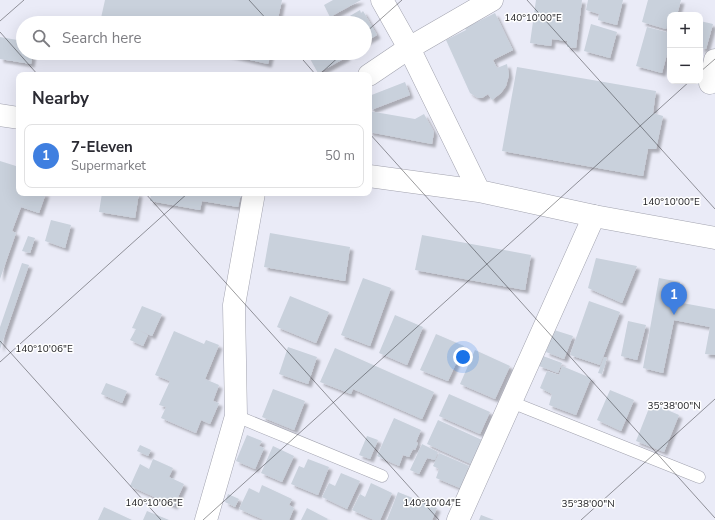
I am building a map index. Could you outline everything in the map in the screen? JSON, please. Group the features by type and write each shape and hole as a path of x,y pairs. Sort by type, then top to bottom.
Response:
{"street":[{"path":"382,0 410,48 479,191"},
{"path":"372,73 410,48 492,0"},
{"path":"710,83 715,60"},
{"path":"0,115 16,118"},
{"path":"372,176 479,191 594,216 715,238"},
{"path":"206,520 236,416 234,305 253,196"},
{"path":"458,520 594,216"}],"lane":[{"path":"511,402 699,477"},
{"path":"236,416 382,476"}],"building":[{"path":"105,0 282,0 279,16 101,16"},
{"path":"333,0 361,0 332,16 330,16 324,5"},
{"path":"536,0 582,0 576,48 567,47 567,41 552,39 551,46 530,43"},
{"path":"588,0 623,0 617,25 598,20 599,14 586,10"},
{"path":"648,0 681,0 678,12 667,12 666,29 642,22"},
{"path":"360,10 361,13 363,11 366,16 350,16"},
{"path":"495,13 513,50 493,60 497,68 507,64 509,75 506,86 501,93 492,100 488,94 482,98 478,98 470,93 446,40 466,30 465,28"},
{"path":"703,22 713,24 706,49 703,48"},
{"path":"591,24 617,32 610,58 584,51"},
{"path":"372,26 377,35 372,38"},
{"path":"647,27 667,32 667,54 662,73 636,66"},
{"path":"0,37 16,40 16,60 32,60 31,64 0,59"},
{"path":"250,60 269,60 268,64"},
{"path":"311,60 342,60 320,72 317,72"},
{"path":"517,67 656,91 653,113 663,116 656,149 648,149 643,176 502,151"},
{"path":"405,82 410,95 372,110 372,95"},
{"path":"372,112 415,119 424,114 434,132 432,144 372,133"},
{"path":"0,161 16,166 16,196 45,196 39,213 21,207 12,231 16,233 0,279"},
{"path":"102,196 139,196 135,218 99,212"},
{"path":"151,196 240,196 238,207 202,201 200,210 150,201"},
{"path":"51,220 71,225 65,248 45,241"},
{"path":"270,233 350,247 345,281 264,267"},
{"path":"422,235 531,255 525,290 415,270"},
{"path":"28,236 35,238 30,253 22,251"},
{"path":"596,258 637,266 622,303 588,288"},
{"path":"22,263 29,265 0,349 0,327"},
{"path":"363,278 391,288 370,346 341,335"},
{"path":"659,278 680,282 677,302 715,309 715,355 705,354 710,327 674,320 663,373 643,368"},
{"path":"290,296 329,312 316,343 277,327"},
{"path":"589,301 620,312 600,365 570,355"},
{"path":"142,306 162,314 152,336 138,330 148,335 143,346 130,340 136,329 132,328"},
{"path":"395,315 423,327 407,365 379,353"},
{"path":"628,321 646,325 637,360 621,356"},
{"path":"554,330 573,336 564,359 546,352"},
{"path":"174,331 204,344 206,340 219,345 205,379 219,385 213,401 219,403 210,424 201,420 196,433 161,418 166,407 159,405 170,381 155,375"},
{"path":"436,334 464,346 448,381 420,370"},
{"path":"288,347 317,357 308,384 279,374"},
{"path":"335,348 434,392 422,419 353,389 351,394 320,382"},
{"path":"475,350 510,366 495,399 460,384"},
{"path":"543,356 562,363 558,373 539,366"},
{"path":"604,357 607,358 602,374 598,373"},
{"path":"562,366 591,378 576,415 549,405 552,394 540,388 547,371 559,375"},
{"path":"106,383 127,391 122,403 101,394"},
{"path":"273,389 305,401 294,430 262,417"},
{"path":"610,390 634,400 621,431 597,420"},
{"path":"449,394 490,412 480,434 439,416"},
{"path":"651,403 679,415 664,452 636,441"},
{"path":"394,418 421,430 416,442 418,443 415,450 413,449 409,457 403,455 399,466 377,456"},
{"path":"438,420 482,440 471,464 427,444"},
{"path":"247,435 262,441 259,446 264,448 255,469 236,461"},
{"path":"367,436 378,440 370,459 359,455"},
{"path":"422,444 438,452 435,460 427,458 419,474 410,470"},
{"path":"140,445 151,450 148,456 137,451"},
{"path":"273,446 294,456 282,482 261,473"},
{"path":"439,453 469,466 460,488 436,478 439,469 433,466"},
{"path":"153,459 173,468 169,477 184,484 174,506 130,486 140,464 149,469"},
{"path":"308,459 329,467 318,495 291,484 299,466 304,468"},
{"path":"341,473 360,481 347,509 322,497 329,483 335,486"},
{"path":"371,483 392,493 380,520 374,520 352,510 360,494 365,497"},
{"path":"262,485 292,499 289,505 294,508 289,520 264,520 239,509 249,488 259,493"},
{"path":"398,492 437,508 432,520 387,520"},
{"path":"228,494 239,499 235,507 225,502"},
{"path":"104,507 132,520 98,520"},
{"path":"307,508 328,519 301,520"},
{"path":"147,511 169,520 143,520"},
{"path":"481,515 494,520 479,520"}],"place":[{"name":"7-Eleven","path":"674,315"}]}
